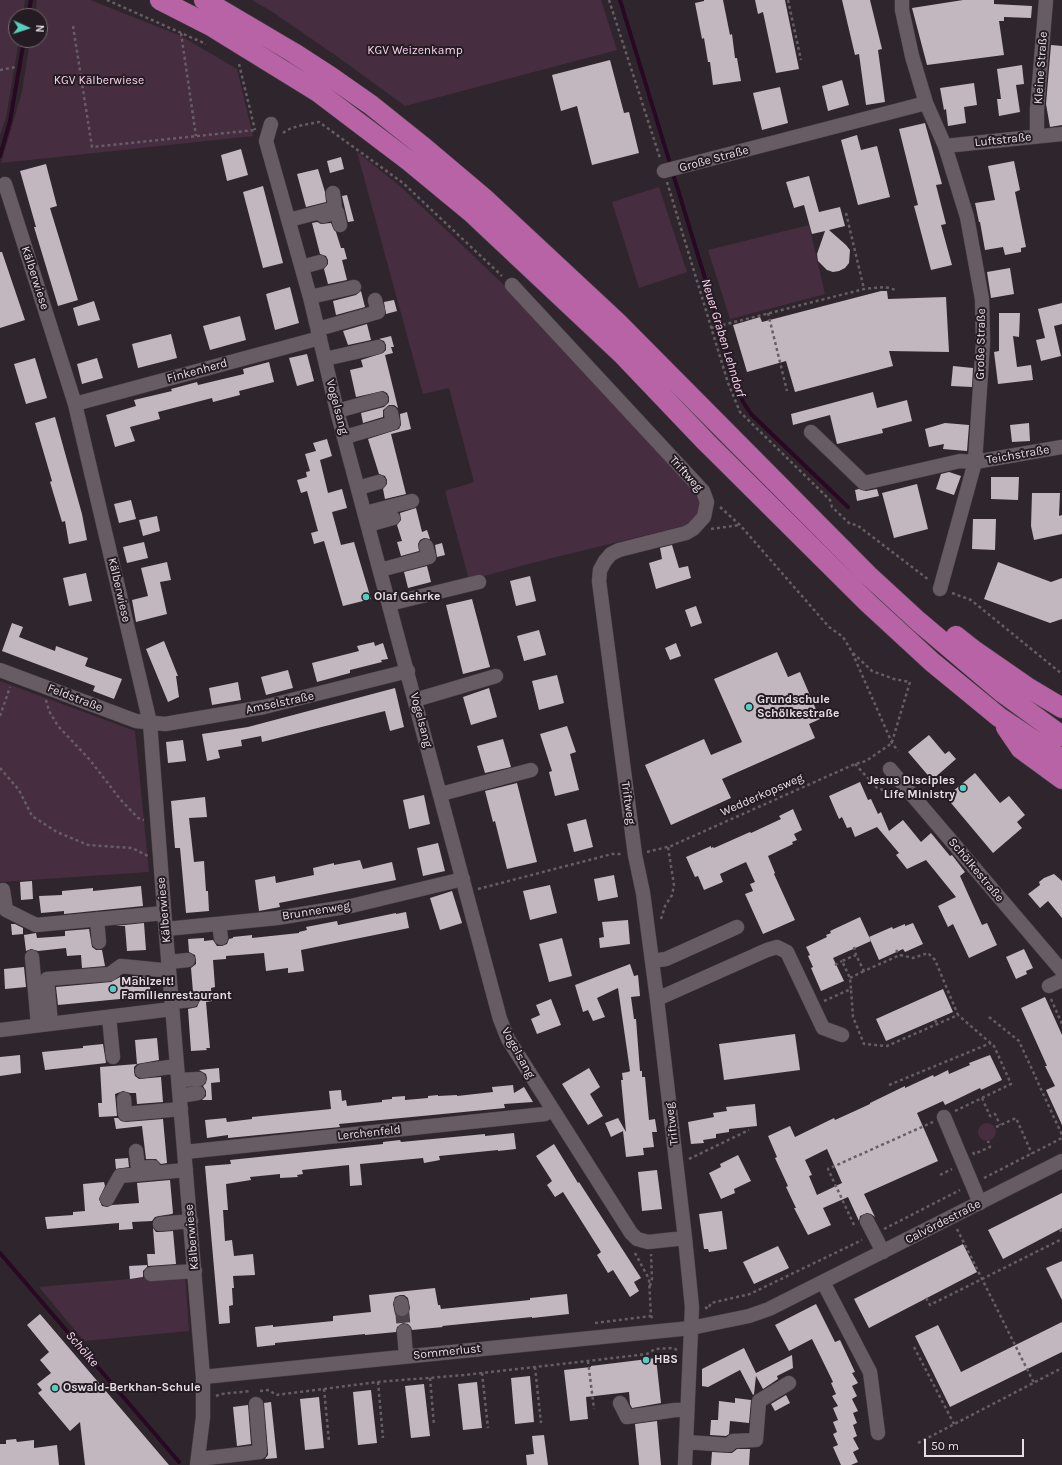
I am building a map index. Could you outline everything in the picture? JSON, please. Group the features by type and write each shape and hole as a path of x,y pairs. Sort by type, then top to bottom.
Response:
{"highway":[{"path":"160,0 211,26 318,92 409,161 472,213 623,355 718,453 868,603 932,662 1000,717 1062,760"},
{"path":"204,0 294,53 337,81 421,144 485,199 627,333 868,575 918,621 1003,693 1062,736"},
{"path":"868,575 890,582 921,609 975,651 1027,687 1062,708"},
{"path":"1000,717 1021,749 1062,779"}],"street":[{"name":"Große Straße","path":"902,0 902,10 912,56 926,103 944,146 967,217 982,298 984,343 975,462 940,589"},
{"name":"Kleine Straße","path":"1037,136 1037,109 1046,0"},
{"name":"Große Straße","path":"664,171 926,103"},
{"name":"Vogelsang","path":"271,124 266,140 310,297 337,411 441,794 500,1019 508,1039 631,1233 637,1238 648,1242 685,1238"},
{"name":"Luftstraße","path":"944,146 1062,134"},
{"name":"Kälberwiese","path":"5,184 75,404 150,723 178,1080 204,1377 203,1410 197,1462"},
{"path":"290,223 335,208 332,193"},
{"path":"290,223 337,212 340,225"},
{"path":"302,267 320,262"},
{"name":"Triftweg","path":"512,285 703,491 707,502 704,517 693,529 686,533 620,550 611,554 604,561 600,570 600,589 631,854 643,893 657,999 692,1308 685,1465"},
{"path":"310,297 354,288"},
{"name":"Finkenherd","path":"75,404 319,334 378,312 375,300"},
{"path":"325,359 378,347"},
{"path":"337,411 381,399"},
{"path":"345,437 393,423 391,413"},
{"name":"Teichstraße","path":"811,432 864,483 960,461 975,462 1062,447"},
{"path":"358,488 379,482"},
{"path":"367,519 412,501"},
{"path":"367,519 393,518"},
{"path":"380,570 429,557 426,546"},
{"path":"388,600 479,582"},
{"path":"388,600 432,585"},
{"name":"Feldstraße","path":"0,670 136,721 150,723"},
{"name":"Amselstraße","path":"150,723 165,724 264,707 408,671"},
{"path":"415,700 496,676"},
{"name":"Schölkestraße","path":"890,769 1062,971"},
{"path":"441,794 531,770"},
{"name":"Brunnenweg","path":"165,921 219,924 277,918 465,886"},
{"path":"4,890 6,910 36,925 97,919 165,921"},
{"path":"97,919 99,942"},
{"path":"133,924 165,921"},
{"path":"219,924 221,938"},
{"path":"652,961 666,959 737,927"},
{"path":"657,999 767,950 777,947 786,952 823,1028 842,1035"},
{"path":"32,957 45,1024"},
{"path":"45,1024 48,979 110,974 121,966 162,970 169,965 188,960"},
{"path":"0,1030 109,1017 191,996"},
{"path":"109,1017 113,1057"},
{"path":"142,1070 177,1066"},
{"path":"178,1080 199,1079"},
{"path":"133,1118 181,1107 198,1094"},
{"path":"124,1099 125,1114 181,1107"},
{"name":"Lerchenfeld","path":"186,1162 545,1114 552,1110"},
{"path":"944,1117 980,1203"},
{"path":"136,1151 138,1168 186,1162"},
{"name":"Calvördestraße","path":"691,1328 749,1316 769,1309 1062,1161"},
{"path":"107,1198 120,1176 186,1162"},
{"path":"160,1224 191,1221"},
{"path":"861,1224 883,1252"},
{"path":"151,1274 195,1271"},
{"path":"823,1282 870,1372 878,1433"},
{"name":"Sommerlust","path":"204,1377 691,1328"},
{"path":"404,1331 406,1356"},
{"path":"686,1442 729,1445 733,1441 756,1440 759,1401 789,1383"},
{"path":"620,1403 627,1417 675,1410 687,1410"},
{"path":"197,1462 237,1460 260,1452 256,1404"}],"path":[{"path":"107,0 206,44"},
{"path":"610,0 664,171 728,383 740,412 830,500 832,507 850,524 857,525 940,589 971,600 1062,674"},
{"path":"788,0 801,60"},
{"path":"72,26 92,147 255,130 271,124 287,130"},
{"path":"181,32 196,136"},
{"path":"233,60 240,64 255,130"},
{"path":"0,70 16,67"},
{"path":"281,134 287,130 319,122 403,183 512,285"},
{"path":"846,213 864,289"},
{"path":"712,328 864,289 885,287 896,290"},
{"path":"768,313 787,391"},
{"path":"703,491 740,525 829,627 843,638 852,652 892,743 898,751"},
{"path":"693,529 714,529 740,525"},
{"path":"852,652 872,671 894,680 910,682 892,743"},
{"path":"0,716 12,681"},
{"path":"46,699 49,711 58,726 90,760 120,799 138,818 148,822"},
{"name":"Wedderkopsweg","path":"465,886 612,854 631,854 668,847 857,763 866,761 892,743"},
{"path":"0,768 19,790 32,816 57,832 88,845 132,848 152,858 151,851"},
{"path":"661,919 665,906 672,895 674,885 668,847"},
{"path":"854,947 856,955 864,971"},
{"path":"861,1224 828,1169 944,1117 1011,1084 994,1046 958,1015 935,960 928,953 912,958 900,955 896,950"},
{"path":"835,965 856,955"},
{"path":"850,978 900,955"},
{"path":"842,961 850,978 853,1017 864,1044 887,1046 958,1015"},
{"path":"1056,983 1046,987 1062,1024"},
{"path":"812,1006 851,989"},
{"path":"989,1018 1020,1041 1062,1135"},
{"path":"936,1020 937,1024"},
{"path":"903,1034 905,1038"},
{"path":"889,1085 991,1043"},
{"path":"982,1098 990,1116 995,1114 1000,1125"},
{"path":"996,1127 1016,1118 1032,1154"},
{"path":"689,1159 749,1130"},
{"path":"956,1148 969,1142 974,1154 990,1147 988,1141"},
{"path":"951,1218 1034,1382"},
{"path":"1060,1230 1062,1234"},
{"path":"858,1234 861,1241"},
{"path":"926,1298 930,1305 1062,1239"},
{"path":"632,1248 649,1279 651,1316"},
{"path":"649,1293 652,1279 652,1251"},
{"path":"914,1347 954,1424"},
{"path":"213,1397 221,1394 269,1390 276,1395 378,1382 482,1373 647,1354 655,1349"},
{"path":"588,1361 594,1409"},
{"path":"535,1367 542,1423"},
{"path":"918,1443 1062,1368"},
{"path":"482,1373 488,1428"},
{"path":"430,1378 434,1425"},
{"path":"378,1382 384,1438"},
{"path":"324,1389 329,1441"}],"green space":[{"path":"0,0 25,0 24,8 8,8 8,48 18,48 6,118 0,135"},
{"name":"KGV Kälberwiese","path":"37,0 90,0 181,36 237,69 253,136 1,163 22,92 29,48 48,48 48,8 36,8"},
{"name":"KGV Weizenkamp","path":"252,0 601,0 617,50 405,106 338,57 271,11"},
{"path":"357,152 400,186 507,288 699,496 699,512 692,521 683,526 469,580 445,491 474,482 449,388 423,394"},
{"path":"659,187 687,272 639,288 612,202"},
{"path":"809,225 825,294 730,319 708,250"},
{"path":"0,681 135,731 149,872 0,882"},
{"path":"983,1123 991,1123 996,1128 994,1139 991,1141 983,1141 978,1136 978,1128"},
{"path":"185,1274 189,1331 84,1341 39,1287"}],"building":[{"path":"704,0 723,0 730,35 732,34 735,58 737,58 741,81 713,85 710,62 708,62 704,38 702,39 695,3"},
{"path":"755,0 785,0 799,69 776,73 763,12 758,14"},
{"path":"842,0 870,0 882,49 878,50 885,102 866,105 859,54 855,55"},
{"path":"963,0 994,0 994,4 1032,6 1031,18 1004,17 1004,21 999,21 1004,55 927,65 912,8"},
{"path":"1051,45 1062,46 1062,125 1050,127 1046,104"},
{"path":"610,60 624,113 629,112 639,153 592,165 577,106 561,111 552,75"},
{"path":"1022,65 1024,84 1016,85 1020,112 999,116 997,99 1001,99 997,69"},
{"path":"842,80 849,105 828,111 822,86"},
{"path":"974,83 977,105 964,107 966,123 948,126 946,109 944,110 940,88"},
{"path":"780,87 788,123 762,130 753,93"},
{"path":"925,123 942,184 936,185 946,224 941,225 952,265 931,270 914,206 918,205 899,129"},
{"path":"857,135 861,150 877,146 890,197 858,205 841,140"},
{"path":"241,149 248,175 227,181 221,155"},
{"path":"341,157 344,169 330,173 327,161"},
{"path":"1014,161 1020,190 1015,192 1026,247 1021,248 1021,252 1005,255 1003,247 985,250 975,203 995,200 988,166"},
{"path":"46,164 57,206 50,208 78,300 58,306 34,227 36,227 20,171"},
{"path":"318,169 325,192 326,202 306,207 297,174"},
{"path":"809,176 819,212 840,207 845,226 829,230 850,250 849,263 845,268 839,271 833,272 827,270 818,261 817,254 825,231 812,234 804,205 794,208 786,182"},
{"path":"263,186 283,263 263,268 243,192"},
{"path":"347,195 354,221 348,222 342,196"},
{"path":"317,222 321,224 331,223 336,232 341,248 344,248 347,259 342,260 347,280 328,284 324,269 328,264 328,260 326,256 320,254 312,223"},
{"path":"0,252 2,252 25,320 0,328"},
{"path":"1010,268 1014,294 991,298 987,272"},
{"path":"290,287 299,323 275,330 266,294"},
{"path":"361,291 365,307 336,315 333,301 356,295"},
{"path":"881,291 887,291 888,299 946,297 949,352 889,351 893,366 795,392 786,361 747,372 733,325 760,317 762,322"},
{"path":"394,300 397,311 386,314 384,302"},
{"path":"94,301 100,320 78,326 73,308"},
{"path":"1062,303 1062,324 1054,326 1061,356 1041,361 1036,340 1045,338 1038,309"},
{"path":"999,313 1020,313 1019,337 1013,336 1017,367 1031,365 1033,380 998,384 994,352 999,351"},
{"path":"240,316 246,340 210,350 203,326"},
{"path":"367,324 371,340 348,345 343,331"},
{"path":"171,334 177,358 138,368 132,344"},
{"path":"391,336 394,347 391,347 393,353 385,355 398,408 394,405 389,405 383,410 383,417 363,423 361,413 384,407 389,402 389,397 387,393 383,391 356,397 350,370 363,367 361,360 383,353 386,350 386,345 384,341 379,339"},
{"path":"307,354 314,381 297,386 289,358"},
{"path":"35,358 47,398 26,404 14,364"},
{"path":"97,358 103,378 82,384 77,364"},
{"path":"269,362 274,382 239,391 240,395 213,402 212,398 158,412 160,419 130,427 135,441 115,447 106,415 136,406 134,400 172,391 171,389 197,382 198,385 244,374 243,369"},
{"path":"953,366 973,368 972,387 951,386"},
{"path":"873,392 877,408 907,400 912,421 882,429 883,433 837,444 830,415 793,425 791,414"},
{"path":"407,412 411,429 391,434 406,494 385,499 383,489 387,484 387,480 385,476 379,474 368,439 399,429 401,425 400,414"},
{"path":"55,417 82,514 87,540 69,544 65,521 62,522 35,423"},
{"path":"945,423 969,425 967,451 943,449 944,444 929,447 925,429"},
{"path":"1029,423 1030,441 1012,442 1010,425"},
{"path":"327,439 332,456 320,460 328,493 342,489 347,508 332,512 341,545 354,542 371,599 343,606 324,541 314,544 311,533 318,531 307,491 301,493 297,480 307,477 306,472 310,471 305,454 316,451 313,443"},
{"path":"949,472 961,476 954,495 936,489 941,474"},
{"path":"991,477 1019,477 1018,500 991,499"},
{"path":"917,484 928,529 894,538 882,493"},
{"path":"859,489 866,491 877,489 879,496 857,501 855,490"},
{"path":"1032,493 1060,493 1059,516 1062,515 1062,534 1034,540 1031,526"},
{"path":"131,500 136,519 119,523 114,504"},
{"path":"416,508 422,532 427,530 430,539 424,538 420,540 418,544 419,551 401,556 397,542 402,541 397,525 401,520 400,513"},
{"path":"157,516 160,531 143,536 139,520"},
{"path":"973,519 996,519 995,550 972,549"},
{"path":"144,542 148,558 127,563 123,547"},
{"path":"442,543 445,555 437,557 435,545"},
{"path":"672,545 679,568 688,566 691,578 656,589 649,563 662,559 660,548"},
{"path":"167,562 171,580 160,582 167,614 136,622 132,600 148,596 141,568"},
{"path":"998,562 1051,582 1062,578 1062,619 1050,623 984,599"},
{"path":"427,566 431,582 408,588 404,572"},
{"path":"86,573 92,601 69,606 63,578"},
{"path":"530,576 536,601 516,606 510,581"},
{"path":"472,599 490,667 463,674 446,605"},
{"path":"696,606 702,623 691,627 685,610"},
{"path":"12,623 23,627 19,637 55,651 56,646 88,658 85,666 122,679 114,699 93,691 95,686 2,651"},
{"path":"539,630 546,655 524,661 517,636"},
{"path":"164,641 178,676 176,676 179,697 168,702 146,649"},
{"path":"374,642 375,646 383,643 388,659 381,660 382,662 350,670 350,673 317,682 312,663 359,651 357,646"},
{"path":"676,643 681,656 670,660 665,648"},
{"path":"777,652 788,677 800,672 820,719 809,724 815,738 722,779 731,798 671,825 645,765 704,739 711,755 742,742 714,679"},
{"path":"288,670 293,688 266,695 261,677"},
{"path":"557,675 564,703 539,710 532,681"},
{"path":"238,682 241,700 212,705 209,688"},
{"path":"395,688 404,727 390,731 385,711 262,742 261,736 241,740 242,746 218,750 220,758 207,761 202,734 248,727"},
{"path":"489,688 497,717 471,725 463,697"},
{"path":"567,726 576,752 570,754 579,790 555,796 549,772 552,771 540,734"},
{"path":"929,735 945,754 949,751 956,759 932,780 908,752"},
{"path":"503,739 511,767 485,773 477,746"},
{"path":"183,740 186,761 168,763 166,742"},
{"path":"975,773 1000,803 1009,796 1025,815 1017,822 1022,828 993,853 946,797"},
{"path":"860,782 868,800 871,799 878,814 881,812 889,831 903,820 921,842 931,833 950,856 952,855 965,872 960,876 982,925 987,923 997,945 969,958 953,924 948,927 938,906 956,897 926,860 907,869 896,855 899,853 877,827 855,837 851,827 847,828 842,817 839,819 829,796"},
{"path":"517,783 537,862 507,869 495,821 493,822 485,791"},
{"path":"424,795 430,824 409,829 403,800"},
{"path":"205,797 207,817 189,818 194,862 204,861 209,911 186,913 180,848 175,848 171,801"},
{"path":"793,809 802,830 794,834 797,840 792,842 793,844 768,856 775,873 774,874 795,920 763,934 745,894 753,891 750,884 755,882 746,862 720,874 723,882 704,890 698,876 695,877 686,857 711,846 711,848 714,848 750,832 751,833 781,819 779,816"},
{"path":"586,819 593,847 574,852 567,824"},
{"path":"438,843 445,871 423,876 417,848"},
{"path":"360,860 363,869 392,862 396,880 279,903 280,907 259,911 255,880 275,876 276,883 314,875 313,868 334,863 334,865"},
{"path":"1054,874 1062,881 1062,918 1048,901 1040,908 1028,894 1040,885 1039,882 1044,878"},
{"path":"614,875 618,897 598,901 594,879"},
{"path":"32,881 33,899 21,900 20,882"},
{"path":"550,885 557,913 530,920 523,891"},
{"path":"141,886 143,906 64,914 64,911 41,913 39,896 62,895 62,891 93,888 93,891"},
{"path":"452,891 462,923 440,930 430,898"},
{"path":"406,912 409,928 301,950 304,971 288,973 288,968 266,971 264,953 226,956 226,959 213,960 215,987 211,988 212,1001 206,1002 210,1048 206,1048 207,1050 191,1051 188,1009 197,1007 200,1000 199,995 193,992 191,968 196,964 196,960 195,955 189,952 188,939 204,938 204,941 213,940 217,946 222,946 227,944 229,939 233,937 252,935 252,938 299,933 307,930 306,927 337,921 338,925"},
{"path":"860,917 871,941 833,958 844,981 821,991 811,968 813,967 806,947 827,937 826,935 831,933 830,931"},
{"path":"628,920 630,944 600,948 599,938 604,937 602,922"},
{"path":"144,923 146,950 127,951 125,926 115,926"},
{"path":"913,923 923,944 905,952 903,949 879,960 869,937 892,927 893,929 905,924 905,926"},
{"path":"11,924 15,924 23,928 23,934 12,935"},
{"path":"89,929 92,947 96,950 102,950 105,966 82,968 81,955 67,956 66,948 38,951 31,949 26,951 24,935 36,933 37,938 65,936 65,931"},
{"path":"562,938 572,976 549,982 539,944"},
{"path":"1024,949 1033,968 1026,971 1027,974 1016,979 1006,957"},
{"path":"630,964 634,976 638,975 640,996 631,997 634,1019 636,1019 640,1071 642,1071 642,1077 645,1077 649,1120 655,1119 657,1132 652,1132 654,1147 643,1148 644,1155 626,1157 623,1131 611,1137 605,1123 618,1118 626,1132 621,1080 623,1080 622,1073 630,1071 618,988 597,998 605,1017 593,1021 588,1010 583,1012 575,985"},
{"path":"24,967 26,987 5,989 4,969"},
{"path":"120,977 149,977 151,996 58,1005 56,987 111,982"},
{"path":"943,989 953,1012 886,1041 876,1019"},
{"path":"1045,997 1062,1035 1062,1125 1046,1090 1055,1086 1021,1008"},
{"path":"551,999 561,1025 537,1034 531,1019 540,1015 536,1005"},
{"path":"795,1034 800,1070 724,1080 719,1044"},
{"path":"157,1038 159,1060 137,1064 135,1040"},
{"path":"103,1044 106,1063 45,1070 42,1052 83,1048 83,1046"},
{"path":"20,1055 21,1073 0,1076 0,1057"},
{"path":"990,1055 1002,1080 981,1090 980,1088 945,1105 943,1101 917,1113 938,1161 864,1194 875,1217 867,1213 860,1216 859,1221 848,1197 823,1208 831,1225 808,1235 794,1208 796,1208 786,1187 788,1186 775,1158 777,1157 768,1136 790,1126 795,1137 834,1118 835,1120 870,1104 905,1086 905,1088 948,1070 949,1074 970,1065 969,1063","holes":["827,1149 842,1183 817,1195 809,1176 812,1175 805,1160"]},
{"path":"137,1064 134,1067 134,1072 135,1076 139,1079 161,1077 163,1102 137,1104 136,1093 123,1091 115,1094 117,1116 99,1117 98,1103 102,1103 100,1067"},
{"path":"219,1068 220,1082 211,1083 212,1100 202,1100 206,1096 206,1091 203,1086 206,1083 207,1078 206,1074 199,1070"},
{"path":"589,1068 600,1087 590,1094 603,1116 588,1125 562,1084"},
{"path":"513,1085 514,1093 524,1087 533,1102 504,1104 505,1108 339,1124 340,1127 228,1138 228,1135 207,1138 205,1120 226,1118 227,1122 252,1119 252,1117 331,1109 329,1091 341,1090 342,1101 346,1100 347,1106 382,1102 382,1100 392,1099 392,1097 405,1096 405,1100 428,1098 428,1096 438,1095 457,1096 493,1092 492,1087"},
{"path":"755,1104 757,1126 729,1129 729,1132 716,1134 716,1138 703,1140 704,1143 691,1144 688,1122 714,1117 713,1113 727,1111 726,1107"},
{"path":"114,1118 118,1118 121,1121 126,1122 163,1119 167,1163 161,1164 156,1159 146,1159 142,1126 116,1129"},
{"path":"514,1133 516,1149 439,1156 440,1160 424,1163 423,1158 360,1164 362,1185 350,1186 349,1165 302,1170 303,1174 297,1175 298,1177 280,1178 280,1174 250,1177 251,1180 226,1184 228,1210 223,1210 225,1241 232,1240 234,1256 253,1254 255,1275 233,1276 233,1305 229,1306 230,1323 219,1324 205,1166 231,1164 230,1160 383,1144 383,1142 400,1140 401,1142 485,1134 485,1136"},
{"path":"554,1144 641,1278 634,1282 639,1291 630,1297 613,1270 608,1273 597,1255 601,1252 563,1192 555,1197 547,1185 552,1181 536,1156"},
{"path":"738,1155 751,1181 734,1189 735,1193 721,1199 709,1173 721,1167 720,1164"},
{"path":"128,1158 129,1167 116,1169 115,1159"},
{"path":"657,1170 662,1209 642,1211 638,1172"},
{"path":"170,1180 172,1214 155,1217 152,1221 132,1222 133,1229 119,1230 119,1223 47,1229 45,1217 73,1215 73,1212 85,1211 83,1184 104,1182 105,1186 99,1199 102,1206 107,1207 112,1205 139,1203 137,1183"},
{"path":"1062,1193 1062,1228 1003,1259 988,1230"},
{"path":"722,1211 727,1249 709,1252 708,1249 704,1249 699,1214"},
{"path":"153,1228 156,1232 173,1231 176,1264 148,1266 147,1254 155,1254"},
{"path":"963,1244 977,1272 869,1328 854,1299"},
{"path":"778,1246 789,1268 754,1284 743,1262"},
{"path":"1062,1261 1062,1300 1046,1268"},
{"path":"147,1265 143,1271 143,1277 130,1279 129,1266"},
{"path":"435,1288 438,1305 440,1305 441,1309 530,1300 530,1298 567,1294 569,1314 412,1330 408,1324 403,1323 397,1327 396,1332 275,1343 275,1345 257,1347 255,1327 273,1325 273,1327 333,1321 333,1316 371,1312 369,1295","holes":["404,1295 408,1298 410,1308 408,1315 399,1317 395,1314 393,1304 395,1297"]},
{"path":"816,1304 835,1342 840,1340 855,1372 852,1373 858,1383 852,1386 857,1396 852,1399 858,1411 853,1413 857,1423 853,1425 857,1436 853,1438 859,1449 853,1452 858,1462 851,1465 841,1465 833,1447 838,1445 833,1434 837,1432 833,1422 838,1420 833,1408 838,1406 832,1396 836,1394 831,1383 833,1382 812,1339 789,1351 775,1325"},
{"path":"40,1314 169,1465 85,1465 80,1422 70,1431 38,1393 42,1390 37,1384 51,1373 40,1360 49,1352 27,1325"},
{"path":"1062,1322 1062,1352 950,1407 915,1336 938,1325 961,1372"},
{"path":"744,1348 756,1373 792,1355 793,1368 777,1376 778,1379 763,1389 756,1376 753,1395 740,1370 708,1387 702,1386 702,1369"},
{"path":"656,1358 661,1403 632,1408 630,1404 629,1392 586,1397 588,1419 570,1421 564,1370"},
{"path":"530,1376 534,1422 515,1424 511,1378"},
{"path":"477,1382 482,1428 463,1430 458,1384"},
{"path":"424,1384 430,1436 411,1438 405,1386"},
{"path":"371,1390 377,1443 358,1445 353,1392"},
{"path":"786,1395 790,1403 775,1411 771,1404"},
{"path":"319,1397 324,1448 305,1450 300,1399"},
{"path":"735,1398 751,1400 749,1423 730,1421 729,1434 726,1436 710,1435 711,1420 718,1420 719,1401 735,1403"},
{"path":"271,1402 277,1458 265,1459 268,1455 268,1451 264,1403"},
{"path":"248,1405 251,1444 237,1446 233,1407"},
{"path":"657,1421 661,1465 639,1465 635,1424"},
{"path":"544,1435 548,1465 527,1465 526,1455 534,1454 532,1436"},
{"path":"16,1439 17,1442 34,1440 34,1448 57,1445 59,1465 0,1465 0,1444 6,1444 6,1440"},
{"path":"737,1449 750,1449 749,1465 711,1465 712,1452 732,1453"}],"waterway":[{"path":"30,8 31,0"},
{"name":"Neuer Graben Lehndorf","path":"620,0 669,160"},
{"path":"0,156 10,121 23,48"},
{"name":"Neuer Graben Lehndorf","path":"674,177 743,402 751,414 848,507"},
{"name":"Schölke","path":"0,1253 179,1462"}],"tunnel":[{"path":"402,1309 404,1331"}],"place":[{"name":"Olaf Gehrke","path":"366,597"},
{"name":"Grundschule Schölkestraße","path":"749,707"},
{"name":"Jesus Disciples Life Ministry","path":"963,788"},
{"name":"Mahlzeit! Familienrestaurant","path":"113,989"},
{"name":"HBS","path":"646,1360"},
{"name":"Oswald-Berkhan-Schule","path":"55,1388"}]}
